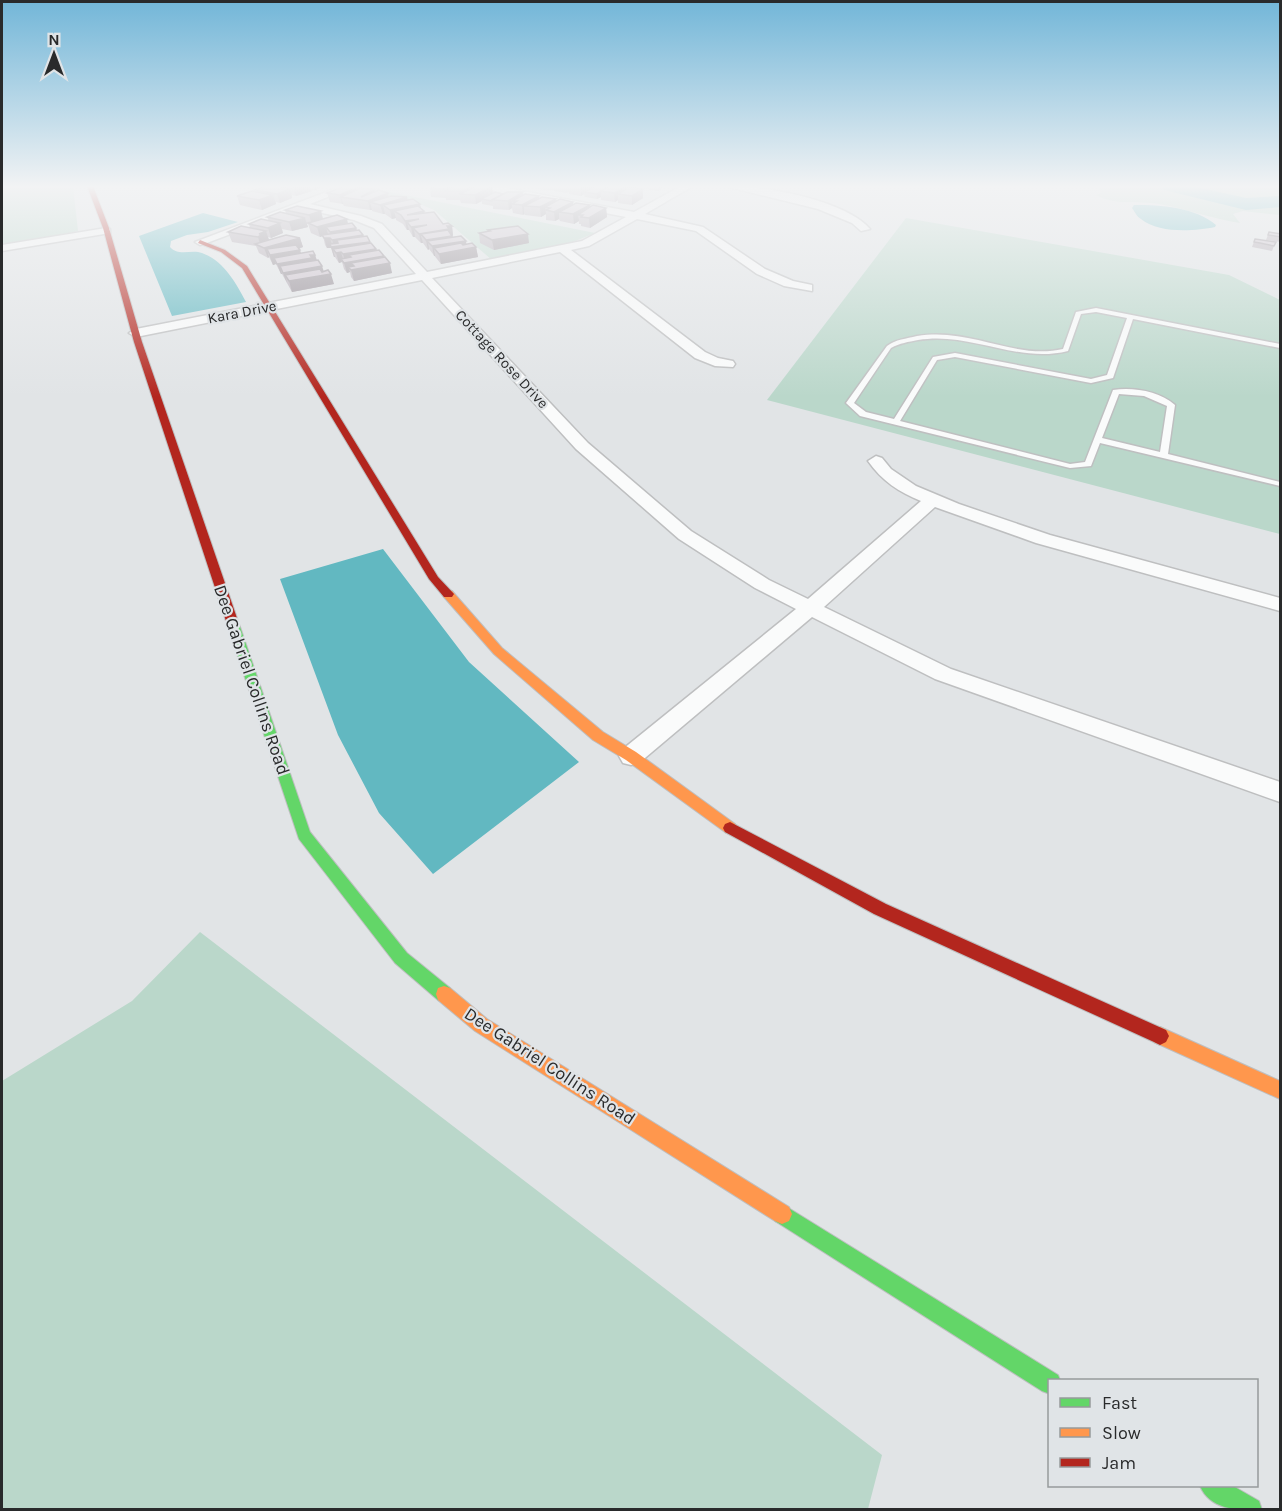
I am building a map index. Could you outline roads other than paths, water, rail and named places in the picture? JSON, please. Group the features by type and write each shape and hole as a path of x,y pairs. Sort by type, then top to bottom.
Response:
{"street":[{"name":"Dee Gabriel Collins Road","path":"114,257 136,333 304,835 401,958 481,1025 1048,1382"},
{"path":"231,257 245,267 434,579 498,651 598,735 631,756 734,831 880,909 1281,1090"},
{"name":"Cottage Rose Drive","path":"407,257 582,446 685,535 762,584 808,609 944,674 1281,792"},
{"name":"Kara Drive","path":"136,333 529,257"},
{"path":"572,257 700,355 715,362 728,364"},
{"path":"739,257 777,280 808,288"},
{"path":"876,461 885,473 910,490 1043,539 1281,604"},
{"path":"631,756 808,609 933,500"},
{"path":"1215,1487 1250,1509"}],"lane":[{"path":"1120,391 1116,392 1088,464 1070,466 863,414 850,403 888,347 895,342 925,337 952,336 1039,354 1055,354 1066,350 1078,313 1096,310 1281,346"},
{"path":"896,422 935,358 955,355 1091,381 1110,376 1131,317"},
{"path":"967,357 976,341"},
{"path":"1049,374 1055,354"},
{"path":"1101,379 1120,391 1162,399 1171,405 1164,455"},
{"path":"1098,440 1281,484"}],"water":[{"path":"147,257 209,257 223,267 246,302 172,316"},
{"path":"383,549 469,662 579,762 433,874 379,813 338,735 280,579"}]}
